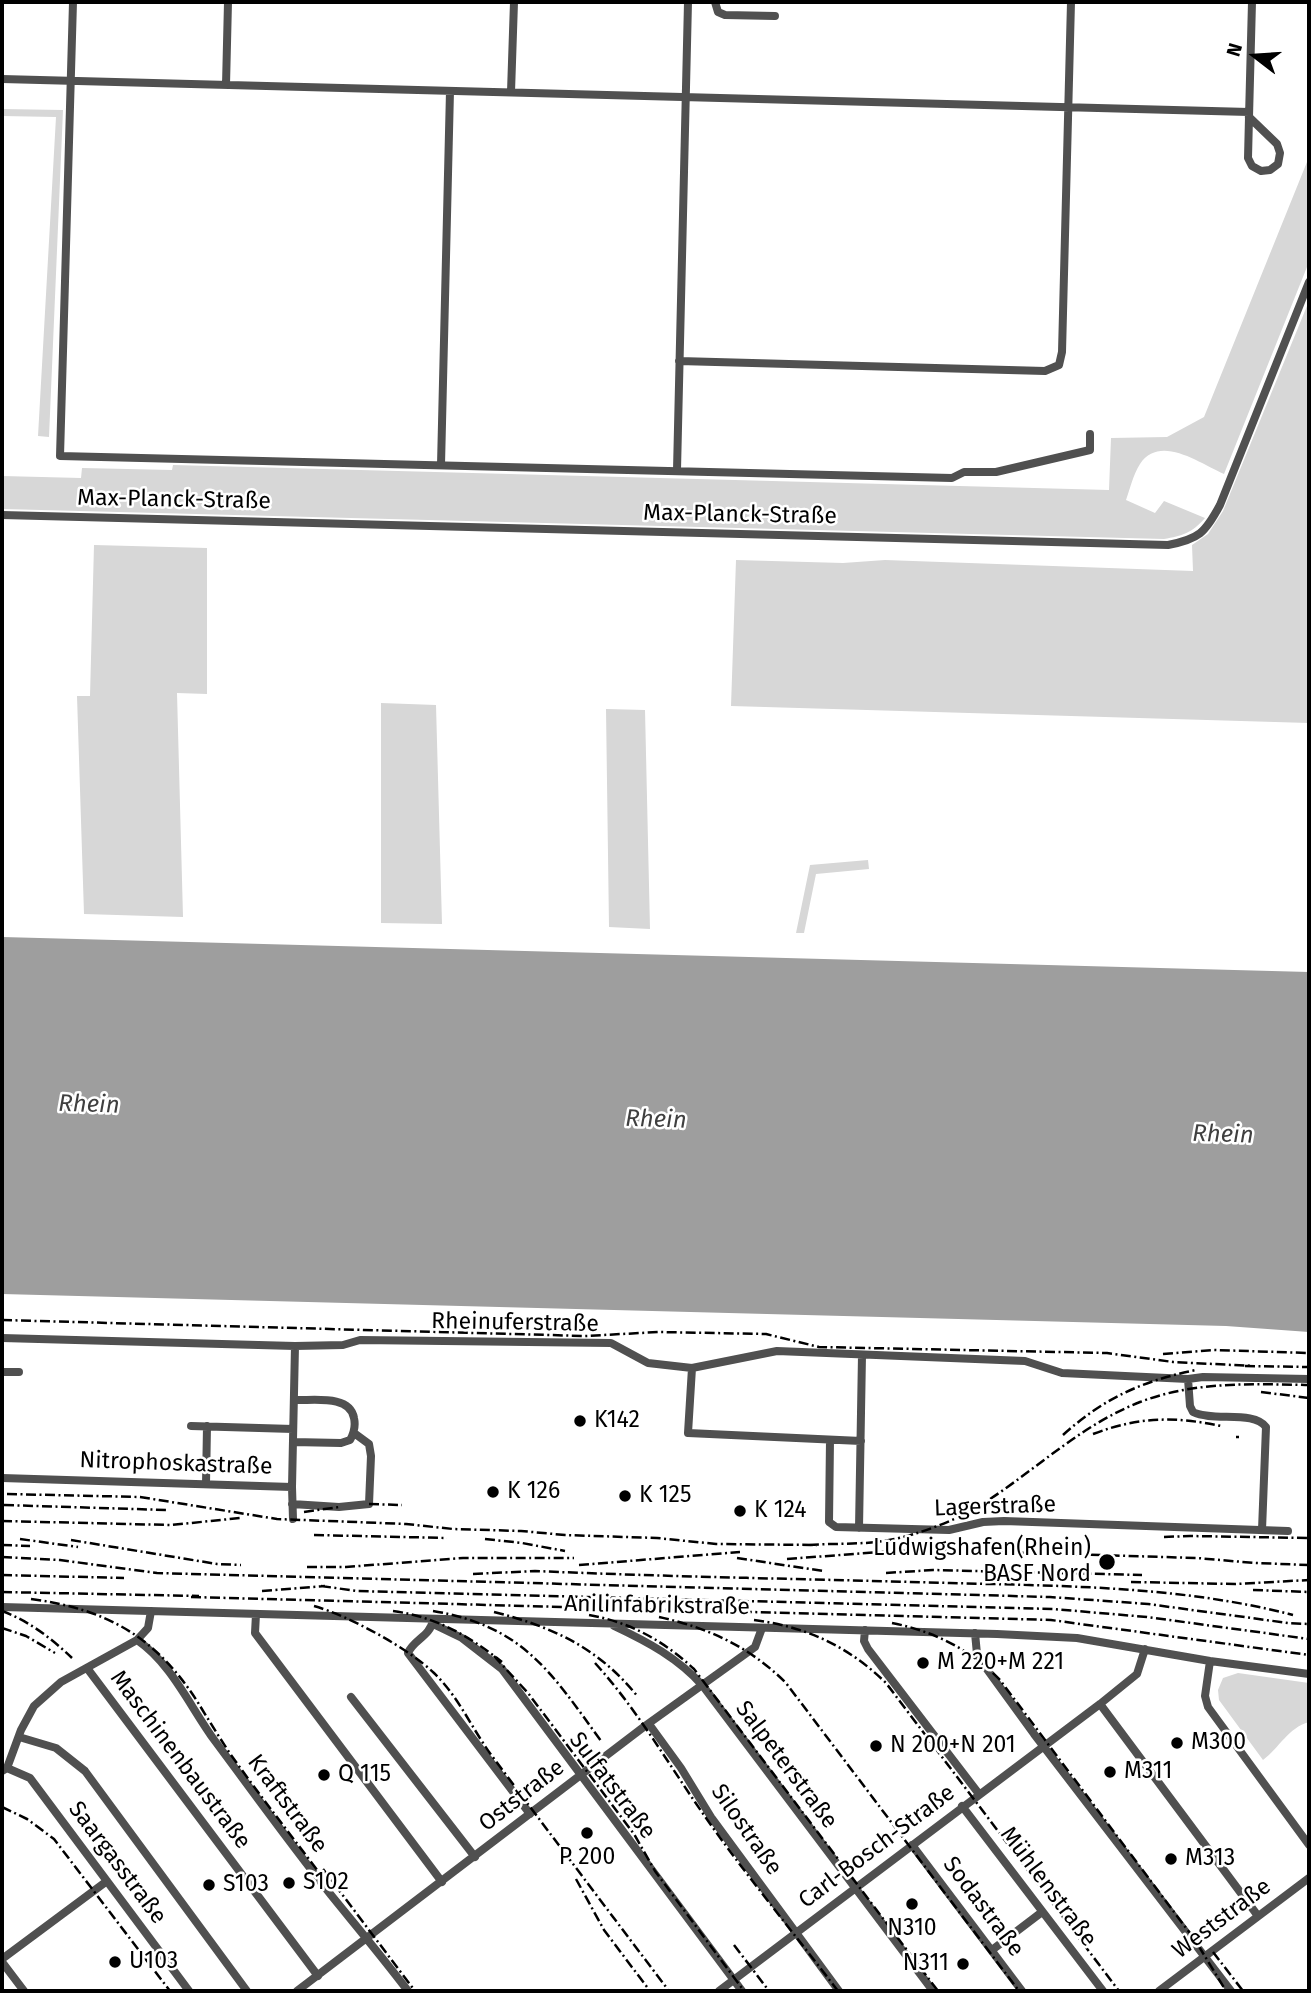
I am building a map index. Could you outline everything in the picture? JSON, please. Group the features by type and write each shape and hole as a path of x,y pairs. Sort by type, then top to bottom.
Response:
{"street":[{"path":"72,2 60,456 952,478 964,472 996,472 1090,450 1090,434"},
{"path":"226,85 228,2"},
{"path":"511,92 513,2"},
{"path":"677,470 688,2"},
{"path":"715,2 718,12 725,15 775,16"},
{"path":"679,361 1045,371 1059,365 1062,352 1071,2"},
{"path":"2,79 1249,114 1277,144 1280,153 1278,164 1270,170 1261,171 1252,166 1248,158 1249,114 1252,2"},
{"path":"441,465 450,91"},
{"name":"Max-Planck-Straße","path":"2,515 1168,545 1190,541 1206,530 1220,505 1309,282"},
{"name":"Rheinuferstraße","path":"2,1338 295,1346 343,1345 360,1340 611,1343 648,1363 692,1368 777,1351 1025,1361 1062,1373 1188,1379 1309,1379"},
{"name":"Nitrophoskastraße","path":"2,1478 292,1487 295,1346"},
{"path":"859,1528 862,1355"},
{"path":"692,1368 688,1433 861,1441"},
{"path":"2,1371 19,1372"},
{"path":"1188,1379 1193,1412 1211,1418 1252,1418 1261,1421 1266,1427 1262,1530"},
{"path":"293,1442 341,1443 350,1440 355,1422 353,1412 347,1405 332,1401 294,1401"},
{"path":"191,1426 293,1429"},
{"path":"206,1484 207,1426"},
{"path":"292,1504 339,1507 369,1504 369,1444 354,1433"},
{"name":"Lagerstraße","path":"830,1440 829,1522 836,1527 949,1530 983,1522 1004,1521 1288,1531"},
{"path":"292,1487 293,1519"},
{"name":"Anilinfabrikstraße","path":"2,1607 433,1622 865,1630 1077,1638 1210,1661 1309,1674"},
{"path":"5,1770 34,1706 61,1682 137,1640 148,1628 151,1611"},
{"path":"256,1614 255,1633 442,1882"},
{"path":"433,1622 429,1633 409,1649 411,1658 530,1814"},
{"name":"Sulfatstraße","path":"433,1622 463,1638 502,1669 742,1991"},
{"name":"Salpeterstraße","path":"609,1624 645,1640 677,1660 703,1686 933,1991"},
{"name":"Oststraße","path":"297,1991 755,1647 762,1628"},
{"path":"865,1630 864,1641 868,1649 979,1794"},
{"path":"975,1633 979,1658 1231,1991"},
{"name":"Kraftstraße","path":"137,1640 156,1656 177,1682 202,1724 331,1895 408,1991"},
{"name":"Carl-Bosch-Straße","path":"719,1991 1100,1704 1137,1674 1146,1649"},
{"path":"1210,1661 1205,1696 1208,1707 1309,1845"},
{"name":"Maschinenbaustraße","path":"86,1668 318,1976"},
{"path":"351,1697 475,1857"},
{"path":"1100,1704 1258,1916"},
{"name":"Silostraße","path":"649,1724 681,1768 710,1817 839,1991"},
{"path":"19,1737 56,1748 85,1770 247,1991"},
{"name":"Saargasstraße","path":"5,1770 30,1778 189,1991"},
{"name":"Mühlenstraße","path":"962,1806 1103,1991"},
{"name":"Sodastraße","path":"912,1845 1023,1991"},
{"name":"Weststraße","path":"1159,1991 1309,1878"},
{"path":"24,1991 3,1964 107,1881"},
{"path":"992,1951 1042,1912"}],"shaded area":[{"path":"2,109 63,110 49,437 38,436 56,117 2,116"},
{"path":"1309,157 1309,262 1224,474 1192,458 1169,451 1148,455 1135,473 1126,500 1155,513 1164,501 1205,518 1191,530 1176,537 1164,539 2,509 2,476 81,478 82,468 172,470 173,465 1109,490 1111,438 1167,437 1204,417"},
{"path":"1309,301 1309,723 731,706 736,560 843,563 885,560 1193,571 1192,545 1208,534 1223,511"},
{"path":"94,545 207,548 207,694 177,693 183,917 84,914 77,696 90,696"},
{"path":"381,703 436,705 442,924 381,923"},
{"path":"606,709 645,710 650,929 609,927"},
{"path":"868,860 869,869 816,874 804,933 796,933 810,865"},
{"path":"1238,1673 1309,1683 1309,1722 1290,1733 1263,1760 1219,1700 1218,1690 1223,1678"}],"water":[{"name":"Rhein","path":"2,937 1309,972 1309,1332 1226,1326 2,1294"}],"railway":[{"path":"2,1320 585,1336 659,1332 766,1334 819,1347 1107,1353 1173,1362 1253,1366"},
{"path":"1163,1354 1214,1350 1309,1353"},
{"path":"1245,1366 1309,1367"},
{"path":"1063,1435 1093,1411 1125,1393 1158,1380 1196,1370"},
{"path":"809,1545 889,1540 938,1526 984,1503 1098,1423 1140,1402 1161,1395 1224,1385 1309,1385"},
{"path":"1261,1392 1309,1398"},
{"path":"1093,1434 1125,1424 1156,1420 1221,1426"},
{"path":"7,1494 140,1497 277,1519 657,1538 716,1544 817,1545"},
{"path":"369,1504 402,1505"},
{"path":"4,1505 166,1510"},
{"path":"304,1512 339,1507"},
{"path":"2,1521 171,1525 240,1518"},
{"path":"314,1535 447,1538"},
{"path":"1164,1537 1309,1538"},
{"path":"20,1539 78,1547"},
{"path":"485,1539 565,1551"},
{"path":"71,1540 217,1564 241,1565"},
{"path":"2,1545 30,1546"},
{"path":"787,1559 931,1550 1197,1558 1309,1565"},
{"path":"579,1565 740,1552"},
{"path":"2,1557 60,1560 157,1573 1050,1597 1148,1604 1309,1624"},
{"path":"307,1567 346,1567 463,1558 574,1558"},
{"path":"737,1558 823,1571"},
{"path":"886,1573 933,1570 1142,1575"},
{"path":"473,1574 535,1571 1122,1589 1208,1598 1293,1615"},
{"path":"2,1575 124,1578"},
{"path":"1131,1582 1235,1584 1309,1580"},
{"path":"321,1586 357,1591 1053,1609 1147,1617 1309,1639"},
{"path":"262,1591 325,1586"},
{"path":"1253,1590 1309,1592"},
{"path":"2,1592 199,1596"},
{"path":"191,1597 1051,1620 1309,1655"},
{"path":"31,1599 83,1610 105,1619 126,1629 164,1659 181,1678 231,1755 324,1879"},
{"path":"314,1606 344,1617 394,1643 423,1663 443,1682 492,1756 669,1991"},
{"path":"2,1611 39,1631 72,1658"},
{"path":"393,1611 424,1618 452,1629 502,1662"},
{"path":"433,1611 464,1618 513,1641 550,1674 601,1741"},
{"path":"494,1612 536,1625 573,1642 607,1665 638,1697"},
{"path":"589,1615 618,1622 646,1634 694,1669 938,1991"},
{"path":"659,1617 695,1627 728,1641 758,1659 786,1683 1019,1991"},
{"path":"754,1620 792,1628 826,1640 857,1659 886,1683 1119,1991"},
{"path":"892,1623 922,1631 950,1643 976,1659 1000,1680 1195,1940 1226,1991"},
{"path":"2,1628 26,1636 55,1653"},
{"path":"494,1656 528,1693 634,1834 655,1871 744,1991"},
{"path":"595,1663 635,1713 729,1850 838,1991"},
{"path":"2,1807 27,1819 54,1839 170,1991"},
{"path":"323,1869 415,1991"},
{"path":"576,1879 604,1930 650,1991"},
{"path":"734,1945 769,1991"},
{"path":"1213,1952 1243,1991"}],"place":[{"name":"K142","path":"580,1421"},
{"name":"K 126","path":"493,1492"},
{"name":"K 125","path":"625,1496"},
{"name":"K 124","path":"740,1511"},
{"name":"Ludwigshafen(Rhein) BASF Nord","path":"1107,1562"},
{"name":"M 220+M 221","path":"923,1663"},
{"name":"M300","path":"1177,1743"},
{"name":"N 200+N 201","path":"876,1746"},
{"name":"M311","path":"1110,1772"},
{"name":"Q 115","path":"324,1775"},
{"name":"P 200","path":"587,1833"},
{"name":"M313","path":"1171,1859"},
{"name":"S102","path":"289,1883"},
{"name":"S103","path":"209,1885"},
{"name":"N310","path":"912,1904"},
{"name":"U103","path":"115,1962"},
{"name":"N311","path":"963,1964"}]}
